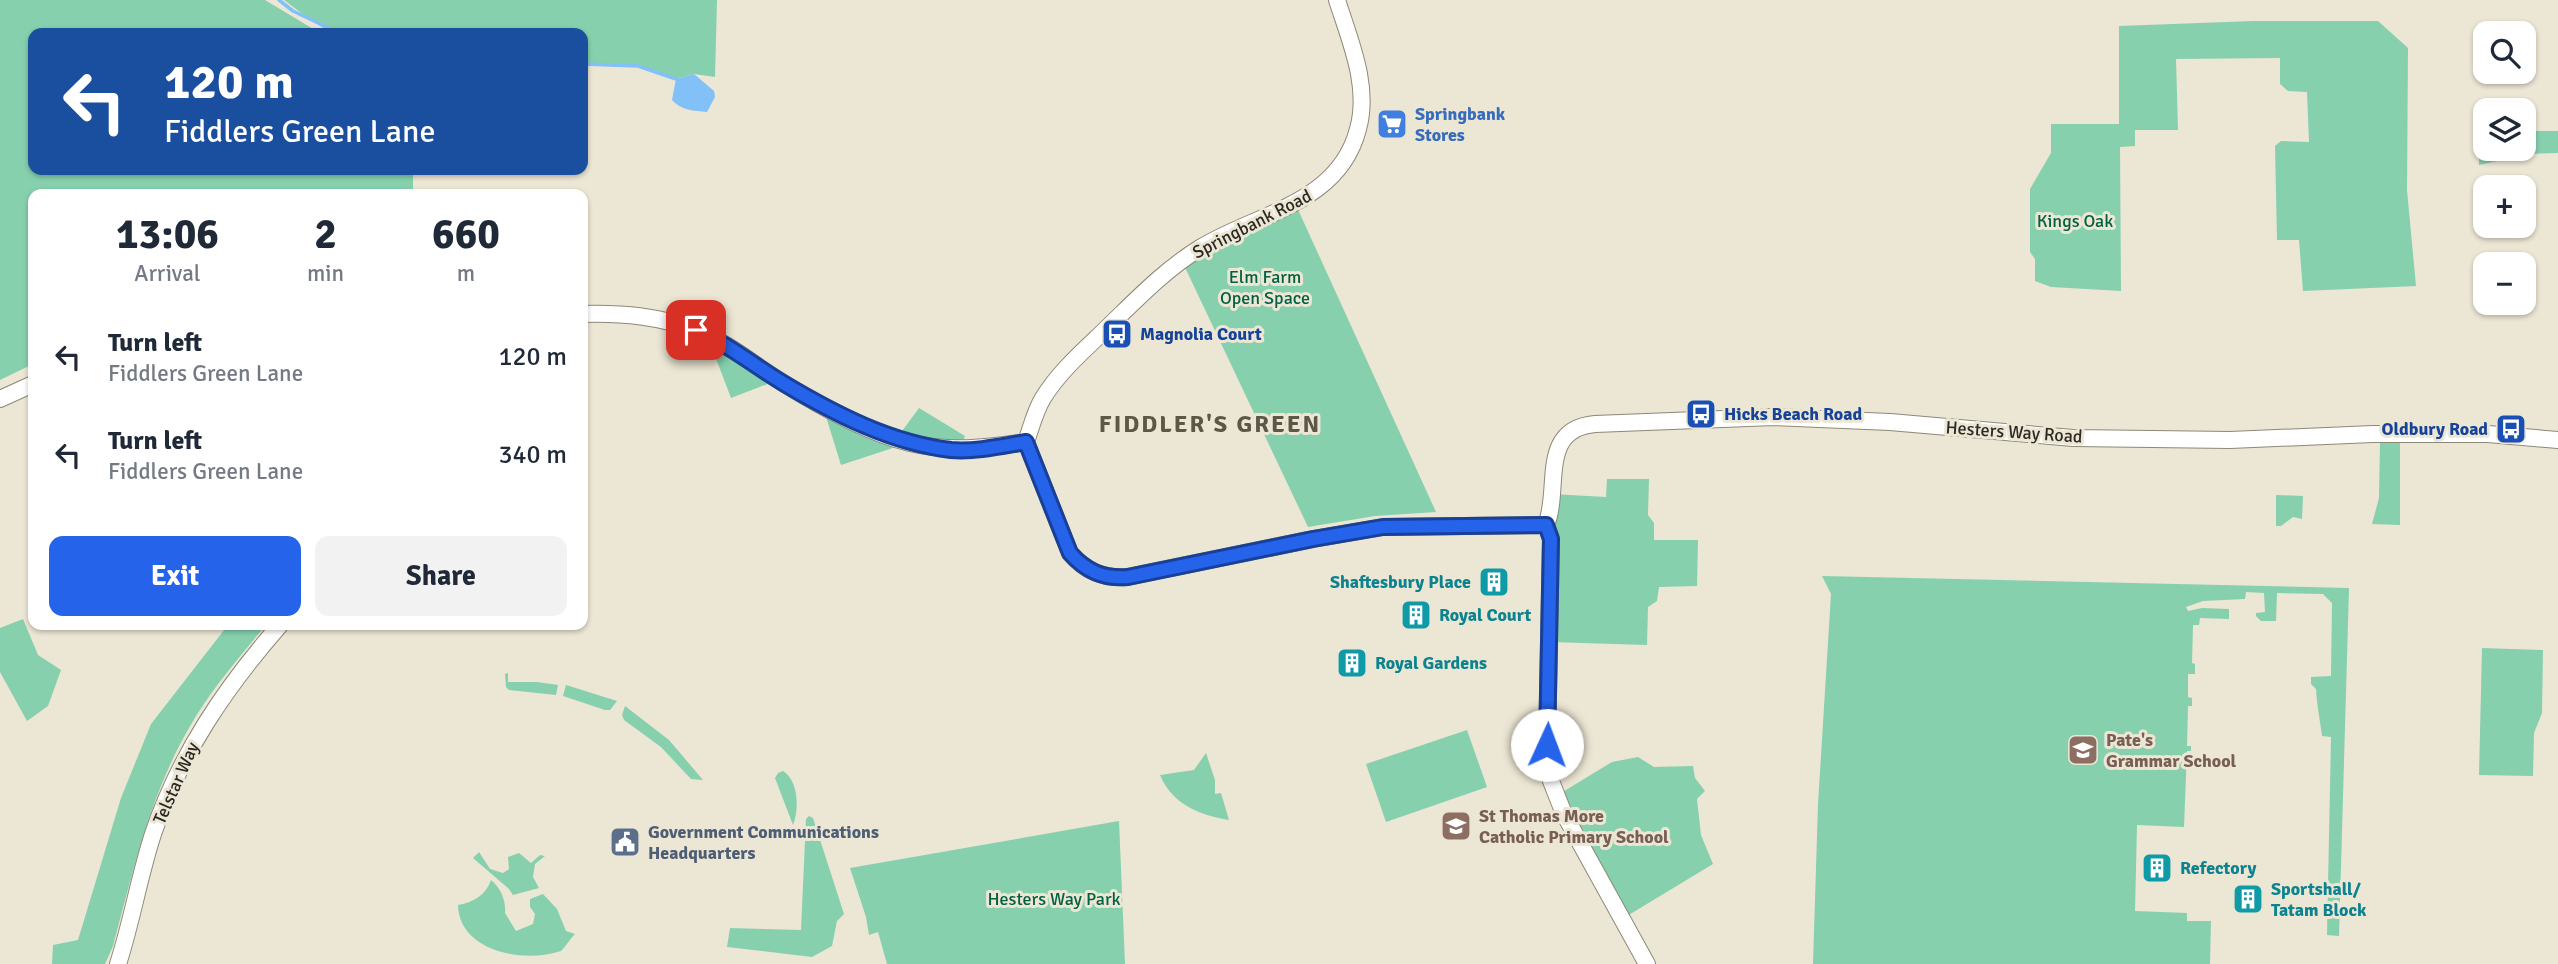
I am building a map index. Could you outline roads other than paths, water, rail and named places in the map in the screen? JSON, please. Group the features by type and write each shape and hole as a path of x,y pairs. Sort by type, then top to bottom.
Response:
{"street":[{"name":"Springbank Road","path":"1026,442 1041,401 1060,374 1153,284 1198,249 1307,197 1328,181 1342,165 1358,130 1362,102 1359,75 1337,0"},
{"path":"588,314 640,315 696,330 721,342 783,383 838,413 908,443 953,450 1026,442 1070,553 1084,567 1107,577 1128,577 1383,527 1546,525"},
{"path":"0,399 28,386"},
{"name":"Hesters Way Road","path":"1647,964 1564,814 1551,780 1547,745 1551,539 1546,525 1551,512 1554,459 1558,446 1577,428 1595,424 1774,417 1890,422 2073,438 2230,440 2373,434 2488,434 2558,440"},
{"name":"Telstar Way","path":"118,964 154,834 185,757 229,686 276,630"}],"water":[{"path":"694,74 714,91 715,97 707,112 683,108 672,100 676,79"}],"waterway":[{"path":"279,0 293,11 329,28"},
{"path":"588,64 638,66 676,79"}],"place":[{"name":"Springbank Stores","path":"1392,124"},
{"name":"Magnolia Court","path":"1117,334"},
{"name":"Hicks Beach Road","path":"1701,414"},
{"name":"Oldbury Road","path":"2511,429"},
{"name":"Shaftesbury Place","path":"1494,582"},
{"name":"Royal Court","path":"1416,615"},
{"name":"Royal Gardens","path":"1352,663"},
{"name":"Pate's Grammar School","path":"2083,750"},
{"name":"St Thomas More Catholic Primary School","path":"1456,826"},
{"name":"Government Communications Headquarters","path":"625,842"},
{"name":"Refectory","path":"2157,868"},
{"name":"Sportshall/ Tatam Block","path":"2248,899"}],"district":[{"name":"FIDDLER'S GREEN","path":"1210,424"}],"park label":[{"name":"Kings Oak","path":"2075,221"},
{"name":"Elm Farm Open Space","path":"1265,287"},
{"name":"Hesters Way Park","path":"1054,899"}]}
